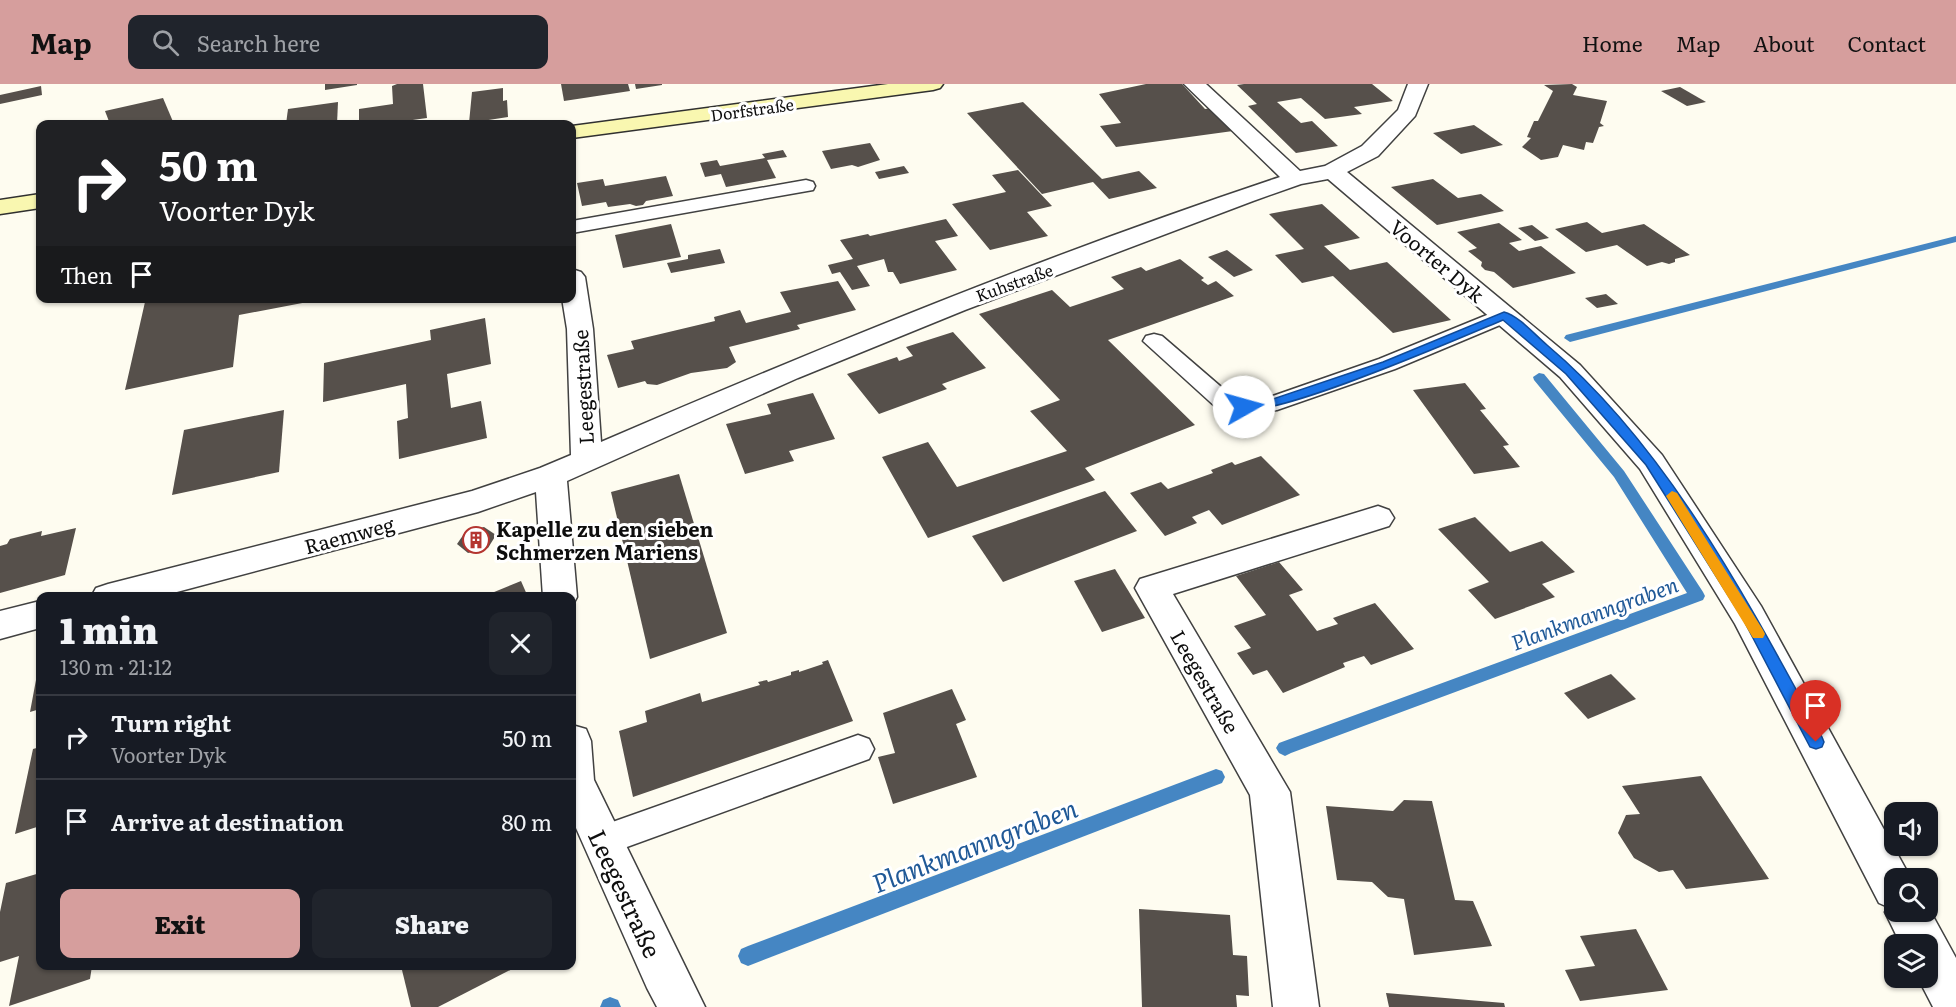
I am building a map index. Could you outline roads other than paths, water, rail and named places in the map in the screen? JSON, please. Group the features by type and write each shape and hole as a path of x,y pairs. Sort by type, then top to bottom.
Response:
{"main road":[{"name":"Dorfstraße","path":"576,131 933,84"},
{"path":"0,207 36,202"}],"street":[{"path":"1194,84 1295,179"},
{"name":"Kuhstraße","path":"587,462 788,372 956,304 1295,179 1332,171 1370,151 1408,112 1418,84"},
{"name":"Voorter Dyk","path":"1332,171 1570,371 1651,462 1749,616 1884,870"},
{"name":"Leegestraße","path":"576,303 580,329 587,462"},
{"name":"Raemweg","path":"127,592 478,501 587,462"},
{"path":"551,476 560,592"},
{"name":"Leegestraße","path":"1296,1007 1270,792 1152,588 1378,518"},
{"path":"0,625 36,616"},
{"name":"Leegestraße","path":"576,784 663,972 682,1007"},
{"path":"1938,970 1956,1004"}],"lane":[{"path":"576,226 806,186"},
{"path":"1154,341 1227,405 1252,407 1269,405 1387,364 1504,315"},
{"path":"602,841 858,749"}],"waterway":[{"name":"Plankmanngraben","path":"1570,338 1956,239"},
{"name":"Plankmanngraben","path":"1285,748 1697,596 1619,474 1539,377"},
{"name":"Plankmanngraben","path":"748,956 1216,777"}],"place":[{"name":"Kapelle zu den sieben Schmerzen Mariens","path":"476,540"}]}
